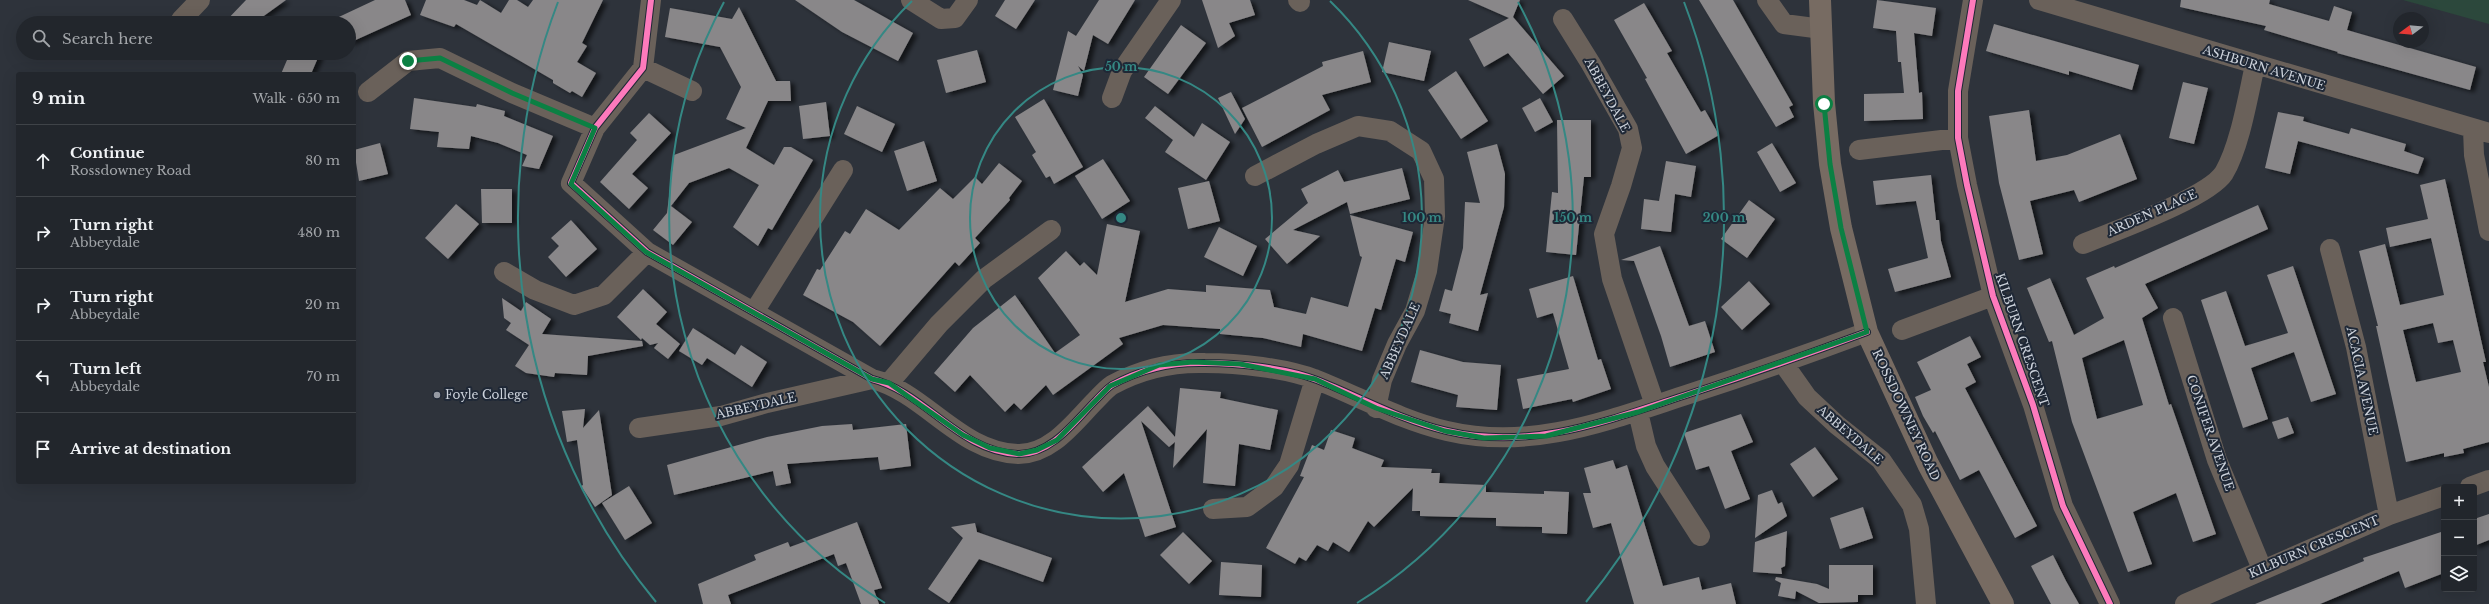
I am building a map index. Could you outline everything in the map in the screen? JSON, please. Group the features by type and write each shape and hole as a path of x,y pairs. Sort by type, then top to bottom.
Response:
{"main road":[{"name":"ROSSDOWNEY ROAD","path":"1820,0 1824,104 1830,164 1841,228 1867,332 1928,464 2003,604"}],"street":[{"path":"185,16 200,0"},
{"path":"650,0 643,68 595,128 571,184 646,252 880,381 963,435 990,448 1019,454 1037,450 1057,440 1110,386 1159,365 1193,362 1240,364 1315,379 1376,408 1445,431 1484,438 1546,436 1647,409 1783,363 1867,332"},
{"path":"911,0 942,19 955,18 968,0"},
{"path":"1112,98 1122,71 1172,0"},
{"path":"1767,0 1784,24 1822,29"},
{"name":"KILBURN CRESCENT","path":"1974,0 1958,91 1958,138 1993,296 2033,405 2063,506 2110,604"},
{"name":"ASHBURN AVENUE","path":"2039,0 2481,131"},
{"name":"ABBEYDALE","path":"1563,19 1592,64 1628,129 1632,148 1621,186 1604,234 1612,278 1647,409 1646,446 1655,466 1700,536"},
{"path":"368,92 408,61 440,58 512,93 595,128"},
{"name":"ARDEN PLACE","path":"2083,244 2185,200 2210,186 2224,174 2234,150 2255,65"},
{"path":"643,68 692,91"},
{"name":"ABBEYDALE","path":"1254,176 1316,144 1358,126 1390,131 1421,151 1434,179 1436,216 1427,271 1415,311 1397,344 1382,380 1376,408"},
{"path":"2481,131 2474,155 2489,231"},
{"path":"1859,150 1958,138"},
{"path":"754,312 843,170"},
{"path":"880,381 984,279 1051,230"},
{"name":"ACACIA AVENUE","path":"2330,249 2356,347 2389,515"},
{"path":"504,272 535,290 574,305 604,295 646,252"},
{"path":"1902,330 1993,296"},
{"name":"CONIFER AVENUE","path":"2173,318 2217,460 2262,569"},
{"name":"ABBEYDALE","path":"1783,363 1807,397 1837,425 1881,460 1912,504 1919,528 1926,604"},
{"path":"1213,509 1246,507 1274,487 1289,465 1315,379"},
{"name":"ABBEYDALE","path":"639,428 721,416 767,402 880,381"},
{"path":"2477,484 2489,480"},
{"name":"KILBURN CRESCENT","path":"2185,604 2262,569 2389,515 2441,497"}],"green space":[{"path":"2403,0 2489,0 2489,24"}],"building":[{"path":"246,0 286,0 264,16 231,16"},
{"path":"375,0 405,0 411,15 356,40 356,16 341,16"},
{"path":"426,0 464,0 477,5 480,0 501,13 509,0 517,0 528,7 533,0 603,0 582,43 587,46 577,62 596,73 582,97 572,91 570,93 553,83 553,80 456,24 454,27 420,15"},
{"path":"795,0 854,0 913,33 898,61 842,32"},
{"path":"1005,0 1035,0 1016,29 995,16"},
{"path":"1099,0 1135,0 1108,44 1093,35 1084,71 1078,66 1083,75 1078,96 1053,90 1068,31 1076,36"},
{"path":"1202,0 1250,0 1255,15 1229,23 1235,36 1218,48"},
{"path":"1468,0 1520,0 1513,17 1564,76 1543,94 1508,53 1484,67 1469,39 1509,18"},
{"path":"1699,0 1733,0 1793,105 1789,107 1794,117 1776,127"},
{"path":"1877,0 1936,8 1932,36 1914,33 1919,93 1922,92 1923,119 1864,121 1864,94 1904,93 1901,62 1898,62 1896,31 1873,28"},
{"path":"2181,0 2270,0 2269,4 2329,21 2334,6 2352,12 2347,30 2393,43 2393,48 2410,48 2476,67 2470,90 2337,53 2338,52 2264,30 2266,26 2180,7"},
{"path":"1644,3 1672,51 1667,53 1701,112 1705,110 1719,135 1686,154 1645,79 1647,78 1614,20"},
{"path":"739,7 776,81 790,81 791,101 768,101 746,148 774,165 784,147 791,147 813,160 772,230 768,228 758,246 733,227 759,185 729,168 689,183 671,206 692,222 673,245 653,230 667,213 674,155 746,128 726,119 741,87 720,47 665,37 670,8 732,19"},
{"path":"1994,24 2139,65 2132,90 2069,71 2069,75 1986,51"},
{"path":"1181,25 1206,43 1168,94 1144,77"},
{"path":"1389,42 1431,51 1424,81 1382,72"},
{"path":"977,50 986,82 946,93 937,60"},
{"path":"1363,51 1371,82 1322,95 1330,110 1262,147 1242,108 1323,66 1322,62"},
{"path":"287,60 317,60 312,72 282,72"},
{"path":"1456,71 1488,121 1461,139 1428,90"},
{"path":"2183,82 2208,88 2194,144 2169,138"},
{"path":"1231,92 1245,119 1235,134 1218,98"},
{"path":"414,98 476,107 477,104 505,111 504,116 553,136 539,169 522,166 527,155 498,143 471,136 469,149 437,147 439,132 410,129"},
{"path":"1540,98 1553,122 1535,132 1522,108"},
{"path":"1044,99 1083,167 1054,184 1050,176 1046,178 1032,155 1036,152 1015,117"},
{"path":"826,102 830,136 803,139 799,106"},
{"path":"857,106 895,124 882,152 844,134"},
{"path":"1155,106 1194,137 1202,123 1230,142 1206,180 1165,152 1173,140 1145,118"},
{"path":"2029,110 2036,161 2067,155 2120,134 2137,179 2079,202 2074,190 2030,201 2043,254 2019,260 1999,183 1989,116"},
{"path":"2278,112 2304,117 2303,121 2349,134 2351,128 2406,144 2404,151 2424,158 2418,174 2298,141 2290,174 2265,168"},
{"path":"649,113 671,133 632,174 648,188 629,209 600,182 637,140 630,133"},
{"path":"1557,120 1591,120 1591,177 1584,177 1576,255 1546,252 1552,192 1558,193"},
{"path":"924,141 937,181 907,191 894,151"},
{"path":"380,143 388,174 359,181 356,162 356,149"},
{"path":"1772,143 1796,183 1780,192 1757,152"},
{"path":"1497,144 1505,174 1504,207 1480,295 1488,293 1478,331 1449,323 1451,314 1439,311 1445,289 1452,291 1463,248 1465,202 1480,203 1467,152"},
{"path":"1103,159 1130,201 1102,219 1075,176"},
{"path":"1666,161 1696,166 1691,197 1675,194 1671,232 1641,229 1644,199 1659,201"},
{"path":"999,163 1022,181 1009,198 1010,200 975,238 980,243 959,266 955,262 880,346 853,322 803,295 817,269 820,270 845,231 850,234 866,209 899,230 940,188 953,199 975,177 982,184"},
{"path":"1402,168 1410,199 1350,214 1347,202 1293,230 1320,236 1287,264 1265,239 1308,203 1301,189 1338,170 1344,182"},
{"path":"1931,175 1936,220 1939,220 1941,241 1951,277 1895,292 1888,269 1928,258 1916,201 1876,205 1873,181"},
{"path":"2445,179 2486,362 2483,362 2489,387 2489,442 2463,449 2464,453 2444,457 2444,453 2406,462 2376,326 2378,326 2359,251 2385,244 2400,305 2444,295 2431,238 2390,247 2386,228 2428,219 2420,185","holes":["2433,323 2438,343 2453,340 2461,372 2416,382 2403,330"]},
{"path":"1209,181 1220,221 1188,229 1178,188"},
{"path":"481,189 512,189 512,223 482,223"},
{"path":"1749,200 1775,219 1747,258 1721,239"},
{"path":"456,204 479,224 448,259 425,238"},
{"path":"2258,205 2268,229 2145,284 2158,308 2142,318 2169,405 2171,404 2216,534 2193,542 2176,493 2133,512 2152,564 2128,572 2072,422 2052,341 2049,342 2027,288 2050,278 2074,335 2104,318 2086,278 2114,266 2115,268","holes":["2124,340 2143,405 2097,419 2082,358"]},
{"path":"1350,215 1413,232 1405,262 1396,259 1381,310 1375,308 1362,351 1303,334 1301,347 1263,338 1220,334 1220,329 1163,325 1119,338 1123,344 1053,395 1046,385 1021,410 1014,403 1005,412 970,375 955,392 934,373 973,328 1015,295 1055,353 1080,335 1038,278 1066,251 1080,266 1084,262 1097,275 1107,224 1140,231 1125,302 1168,289 1206,292 1206,285 1270,290 1274,307 1306,314 1311,297 1348,307 1362,257 1360,256"},
{"path":"571,220 597,249 566,277 548,257 559,246 551,238"},
{"path":"1219,227 1257,246 1243,276 1204,257"},
{"path":"1660,246 1689,326 1705,321 1715,352 1670,367 1661,336 1634,261 1621,260"},
{"path":"2293,266 2336,394 2311,402 2294,352 2251,368 2268,419 2243,428 2201,300 2226,291 2245,346 2288,333 2267,275"},
{"path":"1573,276 1598,360 1601,359 1611,389 1573,402 1572,399 1523,409 1517,379 1569,369 1553,313 1537,318 1529,289"},
{"path":"1749,281 1770,304 1742,330 1721,307"},
{"path":"643,289 667,312 656,324 680,344 668,359 654,348 658,343 650,345 642,338 641,340 617,317"},
{"path":"502,298 521,311 526,302 551,319 542,334 642,341 643,346 588,356 587,375 555,373 554,377 526,373 515,366 529,345 506,330 511,323 504,318"},
{"path":"693,328 735,355 741,345 767,362 752,387 707,358 702,365 679,351"},
{"path":"1970,336 1981,357 1967,364 1976,382 1965,388 2037,526 2015,538 1979,470 1960,480 1935,431 1933,433 1923,416 1915,397 1931,390 1917,362"},
{"path":"1420,350 1463,362 1501,365 1497,410 1456,407 1458,395 1411,382"},
{"path":"1180,388 1221,392 1220,398 1278,410 1270,450 1239,444 1235,486 1203,483 1207,429 1173,468 1175,442 1169,447 1141,421 1176,527 1145,537 1124,473 1103,492 1082,467 1148,406 1175,437"},
{"path":"585,409 583,428 599,410 612,495 595,507 581,486 583,485 577,440 567,442 562,411"},
{"path":"1741,414 1753,442 1731,451 1750,499 1725,509 1709,466 1696,470 1684,433"},
{"path":"2288,417 2294,433 2278,439 2272,422"},
{"path":"852,424 853,430 906,424 911,466 880,470 878,457 787,464 791,483 776,486 773,471 674,495 667,465 767,437 822,426"},
{"path":"1331,430 1355,438 1352,448 1384,460 1381,467 1432,469 1431,473 1440,473 1439,483 1486,485 1486,492 1544,494 1544,491 1569,492 1567,534 1542,533 1542,527 1496,526 1496,518 1420,516 1420,511 1412,511 1413,488 1374,527 1368,521 1349,552 1333,542 1328,551 1317,545 1306,561 1299,557 1295,564 1266,548 1304,477 1300,476 1312,445 1324,450"},
{"path":"1815,447 1838,479 1813,497 1790,464"},
{"path":"1613,460 1616,469 1627,465 1663,586 1699,577 1702,590 1731,583 1736,604 1634,604 1611,523 1593,528 1583,493 1591,493 1584,468"},
{"path":"629,486 652,523 625,540 602,503"},
{"path":"1772,490 1778,504 1782,502 1787,516 1755,538 1758,495"},
{"path":"1863,507 1873,538 1840,549 1830,518"},
{"path":"2489,514 2489,540 2477,545 2477,520 2477,518"},
{"path":"857,522 882,588 874,590 879,604 861,604 846,563 838,566 834,554 728,595 731,604 703,604 698,584 756,560 754,555 788,542 790,547"},
{"path":"975,523 977,532 1052,558 1043,582 979,559 949,603 928,589 963,538 951,527"},
{"path":"1787,531 1785,566 1781,568 1782,574 1753,572 1755,542"},
{"path":"1183,532 1212,561 1189,584 1160,555"},
{"path":"2441,532 2441,574 2405,588 2399,571 2320,604 2255,604 2364,561 2363,558"},
{"path":"2053,555 2079,604 2051,604 2031,566"},
{"path":"1221,562 1262,565 1261,597 1219,595"},
{"path":"1829,565 1873,565 1873,595 1858,595 1858,602 1819,603 1796,591 1795,599 1778,596 1781,583 1775,580 1776,577 1817,584 1829,589"}],"cycle path":[{"path":"651,0 643,68 595,128 571,183 647,252 872,379 891,386 909,396 961,433 979,444 998,451 1019,454 1031,453 1042,449 1062,435 1112,385 1123,379 1145,371 1169,365 1218,363 1277,369 1317,380 1397,415 1447,431 1479,436 1509,437 1540,435 1570,430 1629,414 1867,332"},
{"path":"1973,0 1958,91 1958,138 1967,185 1993,296 2033,405 2063,506 2110,604"}],"place":[{"name":"Foyle College","path":"437,395"}],"route":[{"path":"408,61 440,58 512,93 595,128 571,184 646,252 872,379 889,383 963,435 990,448 1019,454 1037,450 1057,440 1110,386 1159,365 1193,362 1240,364 1315,379 1376,408 1445,431 1484,438 1546,436 1638,412 1783,363 1867,332 1841,228 1830,164 1824,104"}]}
